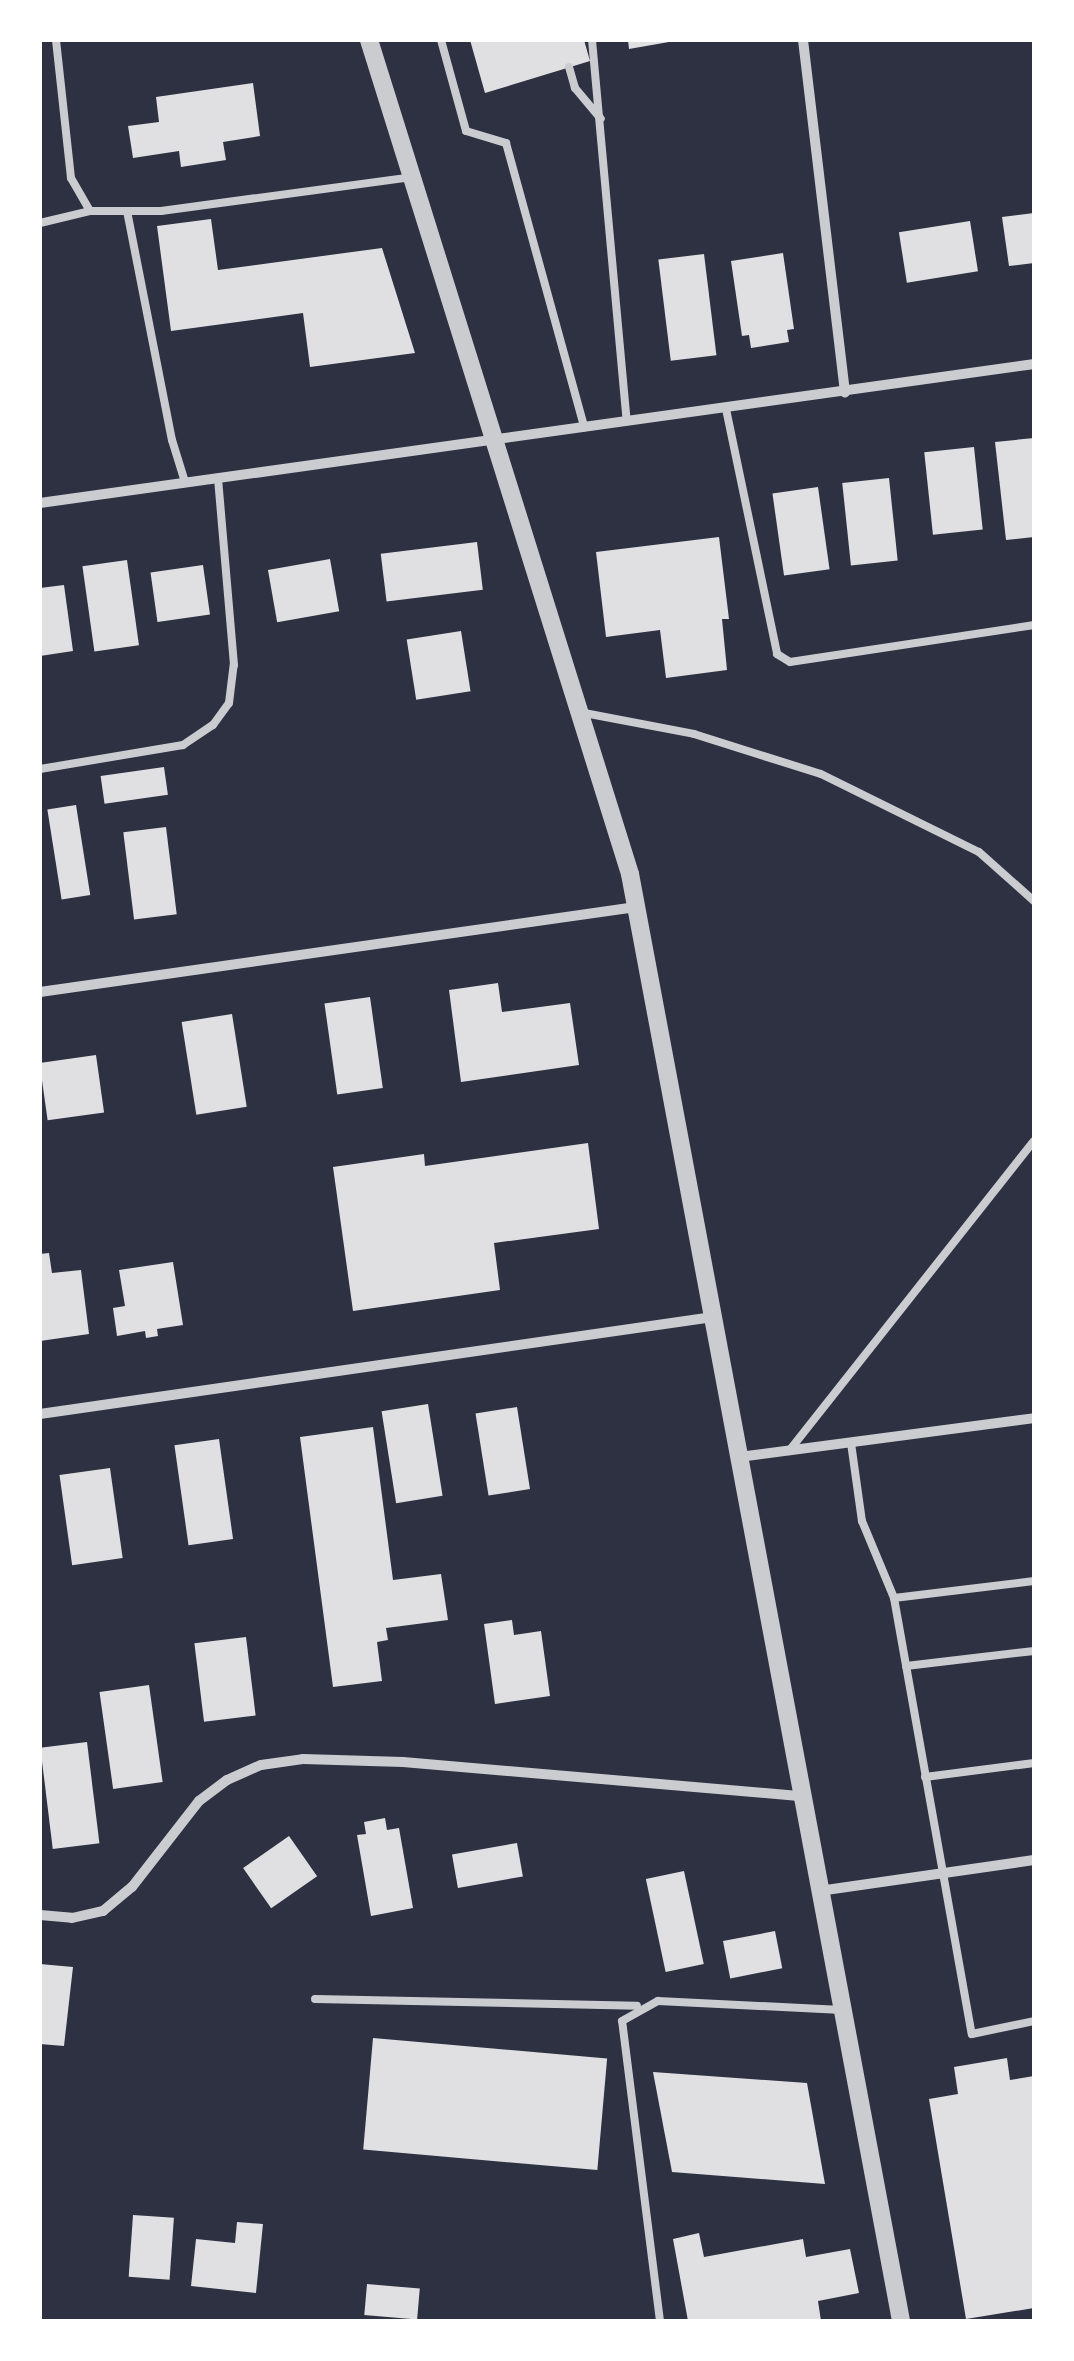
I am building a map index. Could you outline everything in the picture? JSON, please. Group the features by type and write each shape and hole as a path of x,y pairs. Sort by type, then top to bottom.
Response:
{"street":[{"path":"369,40 636,907 901,2321"},
{"path":"803,40 821,161 845,393"},
{"path":"40,503 1034,364"},
{"path":"40,992 636,907"},
{"path":"40,1414 713,1317"},
{"path":"739,1457 1034,1418"},
{"path":"40,1915 72,1918 112,1904 132,1887 199,1801 228,1780 261,1765 303,1759 403,1762 802,1796"},
{"path":"819,1891 1034,1860"}],"lane":[{"path":"56,40 71,178 90,210"},
{"path":"441,40 466,130 506,143 584,427"},
{"path":"592,40 627,421"},
{"path":"569,67 575,88 601,119"},
{"path":"40,223 90,210 161,211 412,177"},
{"path":"127,211 172,440 185,482"},
{"path":"726,409 777,654 790,662 1034,625"},
{"path":"40,768 182,745 213,726 229,703 234,665 218,478"},
{"path":"579,712 694,734 821,774 979,852 1034,901"},
{"path":"789,1450 1034,1141"},
{"path":"851,1442 862,1520 894,1598 972,2034 1034,2021"},
{"path":"894,1598 1034,1581"},
{"path":"906,1666 1034,1651"},
{"path":"924,1777 1034,1764"},
{"path":"315,1999 641,2006 658,2001 842,2010"},
{"path":"641,2006 622,2020 660,2321"}],"building":[{"path":"470,40 584,40 590,61 485,93"},
{"path":"628,40 669,40 669,42 629,49"},
{"path":"253,83 260,136 223,142 226,160 181,167 179,151 133,158 128,126 159,122 156,97"},
{"path":"1034,213 1034,263 1009,266 1002,217"},
{"path":"211,219 218,270 382,248 415,353 310,367 303,313 171,331 157,226"},
{"path":"970,221 978,271 907,283 899,232"},
{"path":"783,253 794,329 787,330 789,342 751,348 749,335 742,336 731,261"},
{"path":"704,254 716,355 671,361 658,260"},
{"path":"1034,438 1034,537 1006,540 995,442"},
{"path":"974,447 983,530 933,535 924,452"},
{"path":"889,478 898,561 851,565 842,483"},
{"path":"818,487 830,569 784,576 772,493"},
{"path":"719,537 729,619 722,619 727,670 666,678 660,630 606,637 596,552"},
{"path":"477,542 483,590 387,601 381,554"},
{"path":"330,559 339,611 277,622 268,570"},
{"path":"127,560 139,645 94,651 82,566"},
{"path":"203,565 210,615 157,622 151,572"},
{"path":"64,585 73,651 40,656 40,588"},
{"path":"461,631 471,691 416,700 407,640"},
{"path":"164,767 168,795 105,804 101,776"},
{"path":"76,805 90,895 62,899 47,810"},
{"path":"166,827 177,914 134,920 123,832"},
{"path":"498,983 502,1012 570,1003 579,1065 461,1082 449,990"},
{"path":"370,997 383,1088 337,1095 324,1003"},
{"path":"232,1014 247,1107 196,1115 182,1022"},
{"path":"96,1055 104,1112 48,1120 40,1063"},
{"path":"588,1143 599,1229 494,1243 500,1290 353,1311 333,1167 424,1154 425,1166"},
{"path":"49,1253 52,1273 81,1270 89,1334 40,1341 40,1254"},
{"path":"173,1262 183,1325 157,1329 158,1336 146,1338 145,1331 117,1336 113,1308 125,1306 119,1270"},
{"path":"428,1404 443,1496 396,1503 382,1411"},
{"path":"517,1407 530,1489 489,1496 476,1414"},
{"path":"373,1427 393,1580 441,1574 448,1620 386,1628 388,1640 377,1642 382,1681 333,1687 300,1437"},
{"path":"219,1439 233,1539 188,1545 174,1445"},
{"path":"110,1468 123,1558 72,1565 59,1475"},
{"path":"512,1620 514,1635 541,1631 550,1696 495,1704 484,1624"},
{"path":"246,1637 256,1715 204,1722 194,1643"},
{"path":"149,1685 163,1782 113,1789 99,1692"},
{"path":"87,1742 99,1843 53,1849 40,1748"},
{"path":"385,1818 387,1830 399,1828 413,1908 371,1916 357,1835 366,1834 364,1822"},
{"path":"289,1836 317,1876 271,1908 243,1868"},
{"path":"517,1843 523,1876 458,1888 452,1854"},
{"path":"684,1871 704,1964 666,1972 646,1879"},
{"path":"775,1931 782,1968 730,1978 723,1941"},
{"path":"40,1964 73,1967 64,2046 40,2044"},
{"path":"373,2038 607,2058 597,2170 363,2150"},
{"path":"1007,2058 1010,2080 1034,2076 1034,2308 966,2319 929,2099 958,2094 954,2067"},
{"path":"653,2072 807,2083 825,2184 672,2172"},
{"path":"133,2215 174,2218 170,2280 129,2277"},
{"path":"237,2222 263,2224 256,2293 191,2286 196,2239 235,2243"},
{"path":"699,2233 704,2257 803,2239 806,2257 850,2249 859,2293 818,2301 821,2321 688,2321 673,2239"},
{"path":"367,2284 420,2289 417,2320 364,2315"}]}
